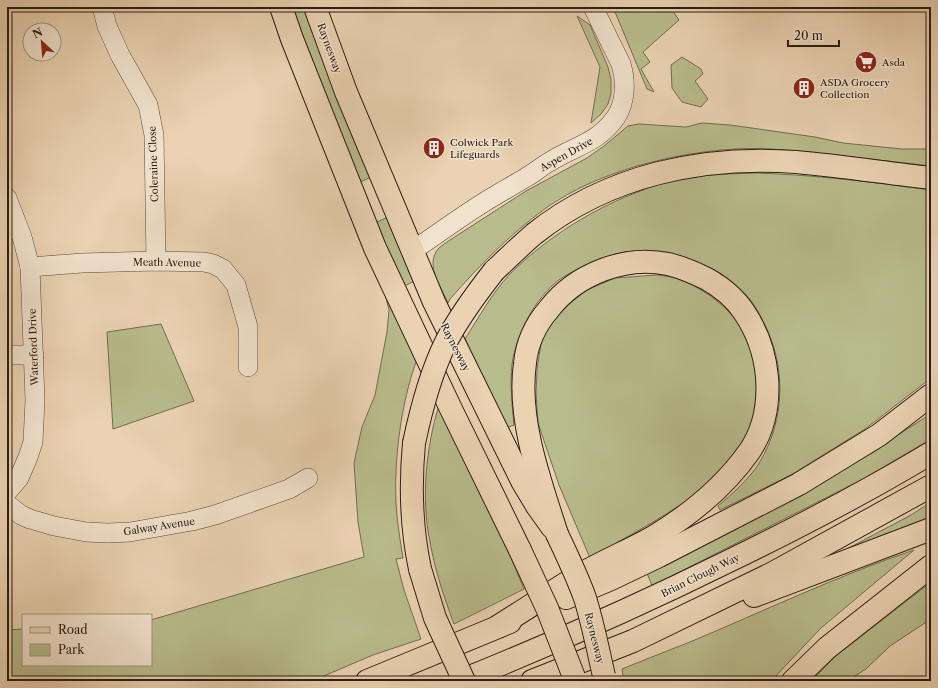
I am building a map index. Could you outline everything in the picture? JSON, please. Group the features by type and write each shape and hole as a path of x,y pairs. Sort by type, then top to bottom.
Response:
{"main road":[{"path":"281,7 292,39 376,248 451,409 547,608 575,681"},
{"name":"Raynesway","path":"315,7 346,92 434,302 522,481 537,506 557,534 578,579 585,599 605,681"},
{"path":"464,681 435,618 420,569 412,510 411,474 414,443 420,416 434,371 445,344 472,300 494,271 534,234 576,206 618,185 668,170 706,164 775,161 796,162 931,178"},
{"path":"497,628 583,573 653,536 686,515 715,491 731,475 750,450 764,419 767,401 766,367 754,330 744,312 732,298 716,285 690,272 669,264 625,264 606,268 571,286 557,298 538,324 524,363 525,416 541,484 557,534"},
{"path":"367,681 497,628 611,579 658,556 799,484 878,435 931,395"},
{"name":"Brian Clough Way","path":"460,681 541,649 656,597 772,540 890,477 931,453"},
{"path":"633,641 773,573 931,486"},
{"path":"532,681 633,641 931,530"},
{"path":"793,681 827,648 931,566"}],"street":[{"name":"Coleraine Close","path":"102,7 107,26 117,49 148,105 154,135 156,261"},
{"name":"Aspen Drive","path":"412,251 483,202 526,178 552,160 591,141 601,133 616,116 622,101 624,84 623,72 621,64 592,7"},
{"name":"Waterford Drive","path":"7,198 22,237 30,267 35,400 33,442 19,478 7,492"},
{"name":"Meath Avenue","path":"30,267 82,262 156,261 204,262 214,264 223,269 236,285 248,327 248,367"},
{"path":"7,355 34,355"},
{"name":"Galway Avenue","path":"7,504 21,515 54,526 86,532 130,532 192,521 215,515 288,489 308,478"}],"green space":[{"path":"290,7 306,7 371,177 358,183"},
{"path":"613,7 670,7 679,20 643,52 650,62 641,69 654,92 647,89"},
{"path":"577,16 590,25 608,67 611,80 611,94 608,104 601,114 591,123 600,67"},
{"path":"682,57 701,69 703,74 695,81 708,99 701,107 682,102 672,88 671,65"},
{"path":"702,123 730,125 815,137 843,143 902,149 931,149 931,166 780,150 735,149 673,157 637,166 590,183 568,194 546,208 495,251 448,303 435,276 433,268 435,254 443,245 526,191 587,158 628,126 639,124 686,127"},
{"path":"756,173 844,179 931,190 931,378 865,429 791,475 720,510 718,506 754,471 767,448 774,430 780,392 776,355 770,337 749,298 734,285 641,251 633,251 620,253 589,264 560,279 542,296 528,317 514,352 511,379 514,425 506,428 465,339 503,281 524,261 555,236 589,215 625,197 675,179 685,177"},
{"path":"390,216 417,280 404,286 375,223"},
{"path":"657,275 668,276 686,282 709,295 720,303 738,323 745,333 756,364 758,393 756,410 744,440 735,454 725,467 698,494 590,558 559,485 538,423 536,393 537,369 542,338 550,323 560,311 587,290 615,278"},
{"path":"381,279 416,362 406,396 397,450 396,503 403,558 396,559 404,590 421,639 373,655 312,681 7,681 7,630 22,629 22,666 152,666 152,620 364,557 358,522 354,463 362,427 375,395 387,332 389,310"},
{"path":"161,324 194,401 113,429 107,332"},
{"path":"439,405 506,546 524,589 454,624 434,563 427,525 425,491 426,473 431,438"},
{"path":"931,414 931,439 863,479 652,586 647,573 874,452"},
{"path":"931,502 931,520 822,562 911,515"},
{"path":"914,550 821,628 771,681 624,681 622,669 690,642 829,582"},
{"path":"931,582 931,619 890,646 866,669 855,676 854,681 811,681 837,655"}],"place":[{"name":"Asda","path":"866,62"},
{"name":"ASDA Grocery Collection","path":"804,88"},
{"name":"Colwick Park Lifeguards","path":"434,148"}]}
